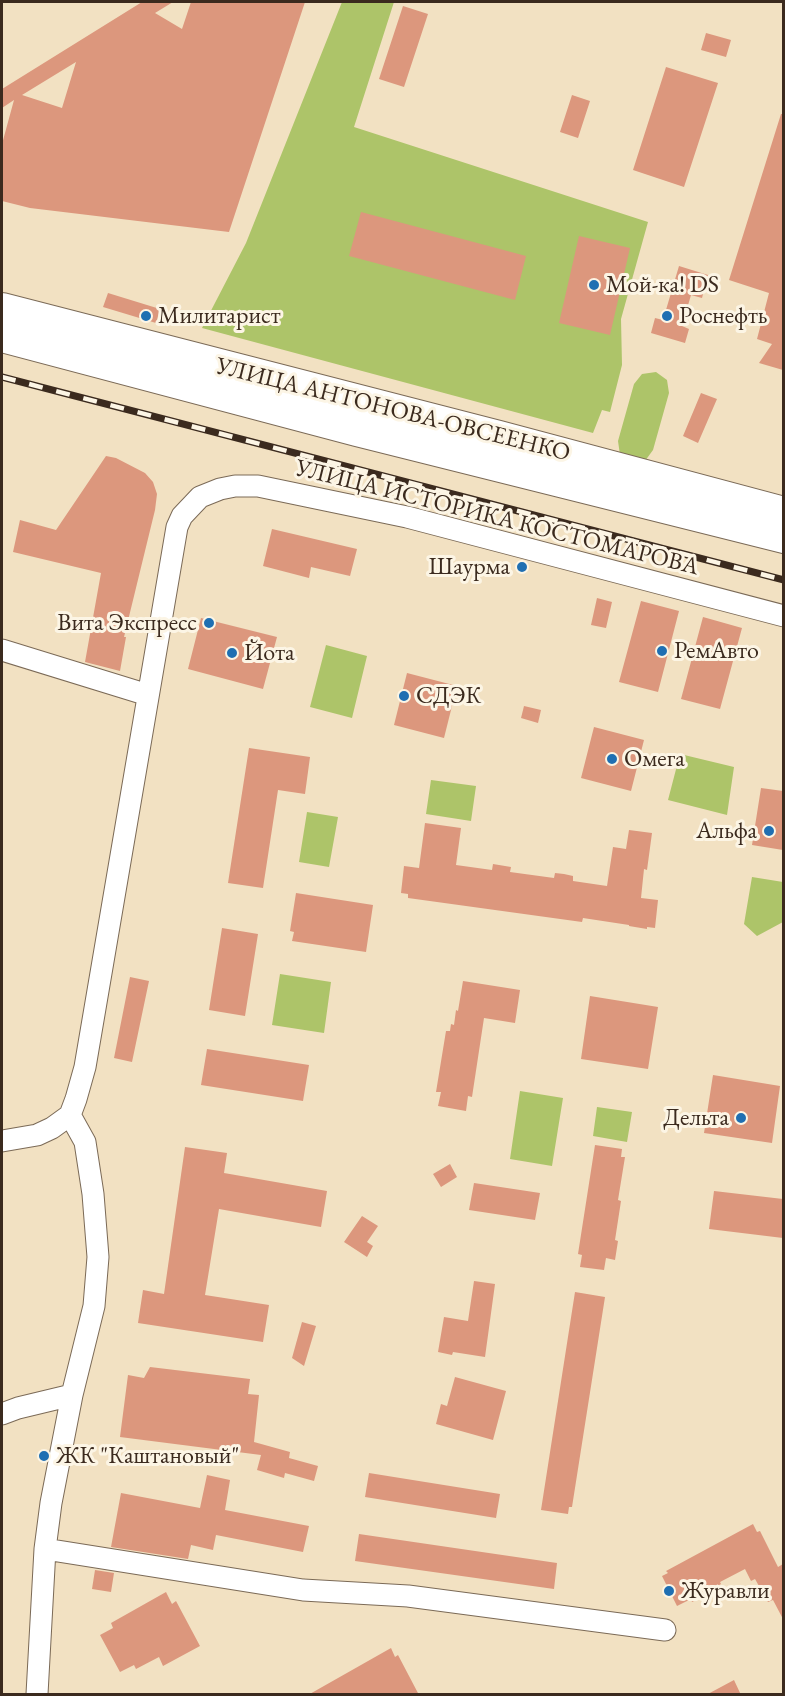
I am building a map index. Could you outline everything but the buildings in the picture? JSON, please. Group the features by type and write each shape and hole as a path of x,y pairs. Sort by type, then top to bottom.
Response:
{"highway":[{"name":"УЛИЦА АНТОНОВА-ОВСЕЕНКО","path":"2,309 783,513"},
{"name":"УЛИЦА АНТОНОВА-ОВСЕЕНКО","path":"2,336 357,430 783,537"}],"street":[{"name":"УЛИЦА ИСТОРИКА КОСТОМАРОВА","path":"148,695 177,527 183,516 200,497 235,486 258,486 407,517 783,616"},
{"path":"2,650 148,695 85,1067 73,1107 52,1128 37,1135 2,1141"},
{"path":"37,1695 45,1549 51,1503 72,1395 94,1305 98,1257 93,1194 85,1142 73,1107"},
{"path":"2,1414 72,1395"},
{"path":"45,1549 303,1590 408,1596 665,1630"}],"green space":[{"path":"342,2 394,2 354,127 648,222 621,319 622,365 610,412 602,410 593,433 202,328 246,243"},
{"path":"656,372 667,380 669,393 653,450 645,461 620,455 618,441 634,384 642,374"},
{"path":"326,645 367,656 352,718 310,707"},
{"path":"680,754 734,767 727,815 668,800"},
{"path":"431,780 476,786 471,821 426,814"},
{"path":"307,812 338,817 329,867 299,862"},
{"path":"752,877 783,882 783,922 757,936 744,924"},
{"path":"280,974 331,982 324,1033 272,1025"},
{"path":"520,1091 563,1098 552,1166 510,1159"},
{"path":"597,1107 632,1112 627,1142 593,1136"}],"railway":[{"path":"2,377 784,580"}],"place":[{"name":"Мой-ка! DS","path":"594,285"},
{"name":"Милитарист","path":"146,316"},
{"name":"Роснефть","path":"667,316"},
{"name":"Шаурма","path":"522,567"},
{"name":"Вита Экспресс","path":"209,623"},
{"name":"РемАвто","path":"662,651"},
{"name":"Йота","path":"232,653"},
{"name":"СДЭК","path":"404,696"},
{"name":"Омега","path":"612,759"},
{"name":"Альфа","path":"769,831"},
{"name":"Дельта","path":"741,1118"},
{"name":"ЖК \"Каштановый\"","path":"44,1456"},
{"name":"Журавли","path":"669,1591"}]}
